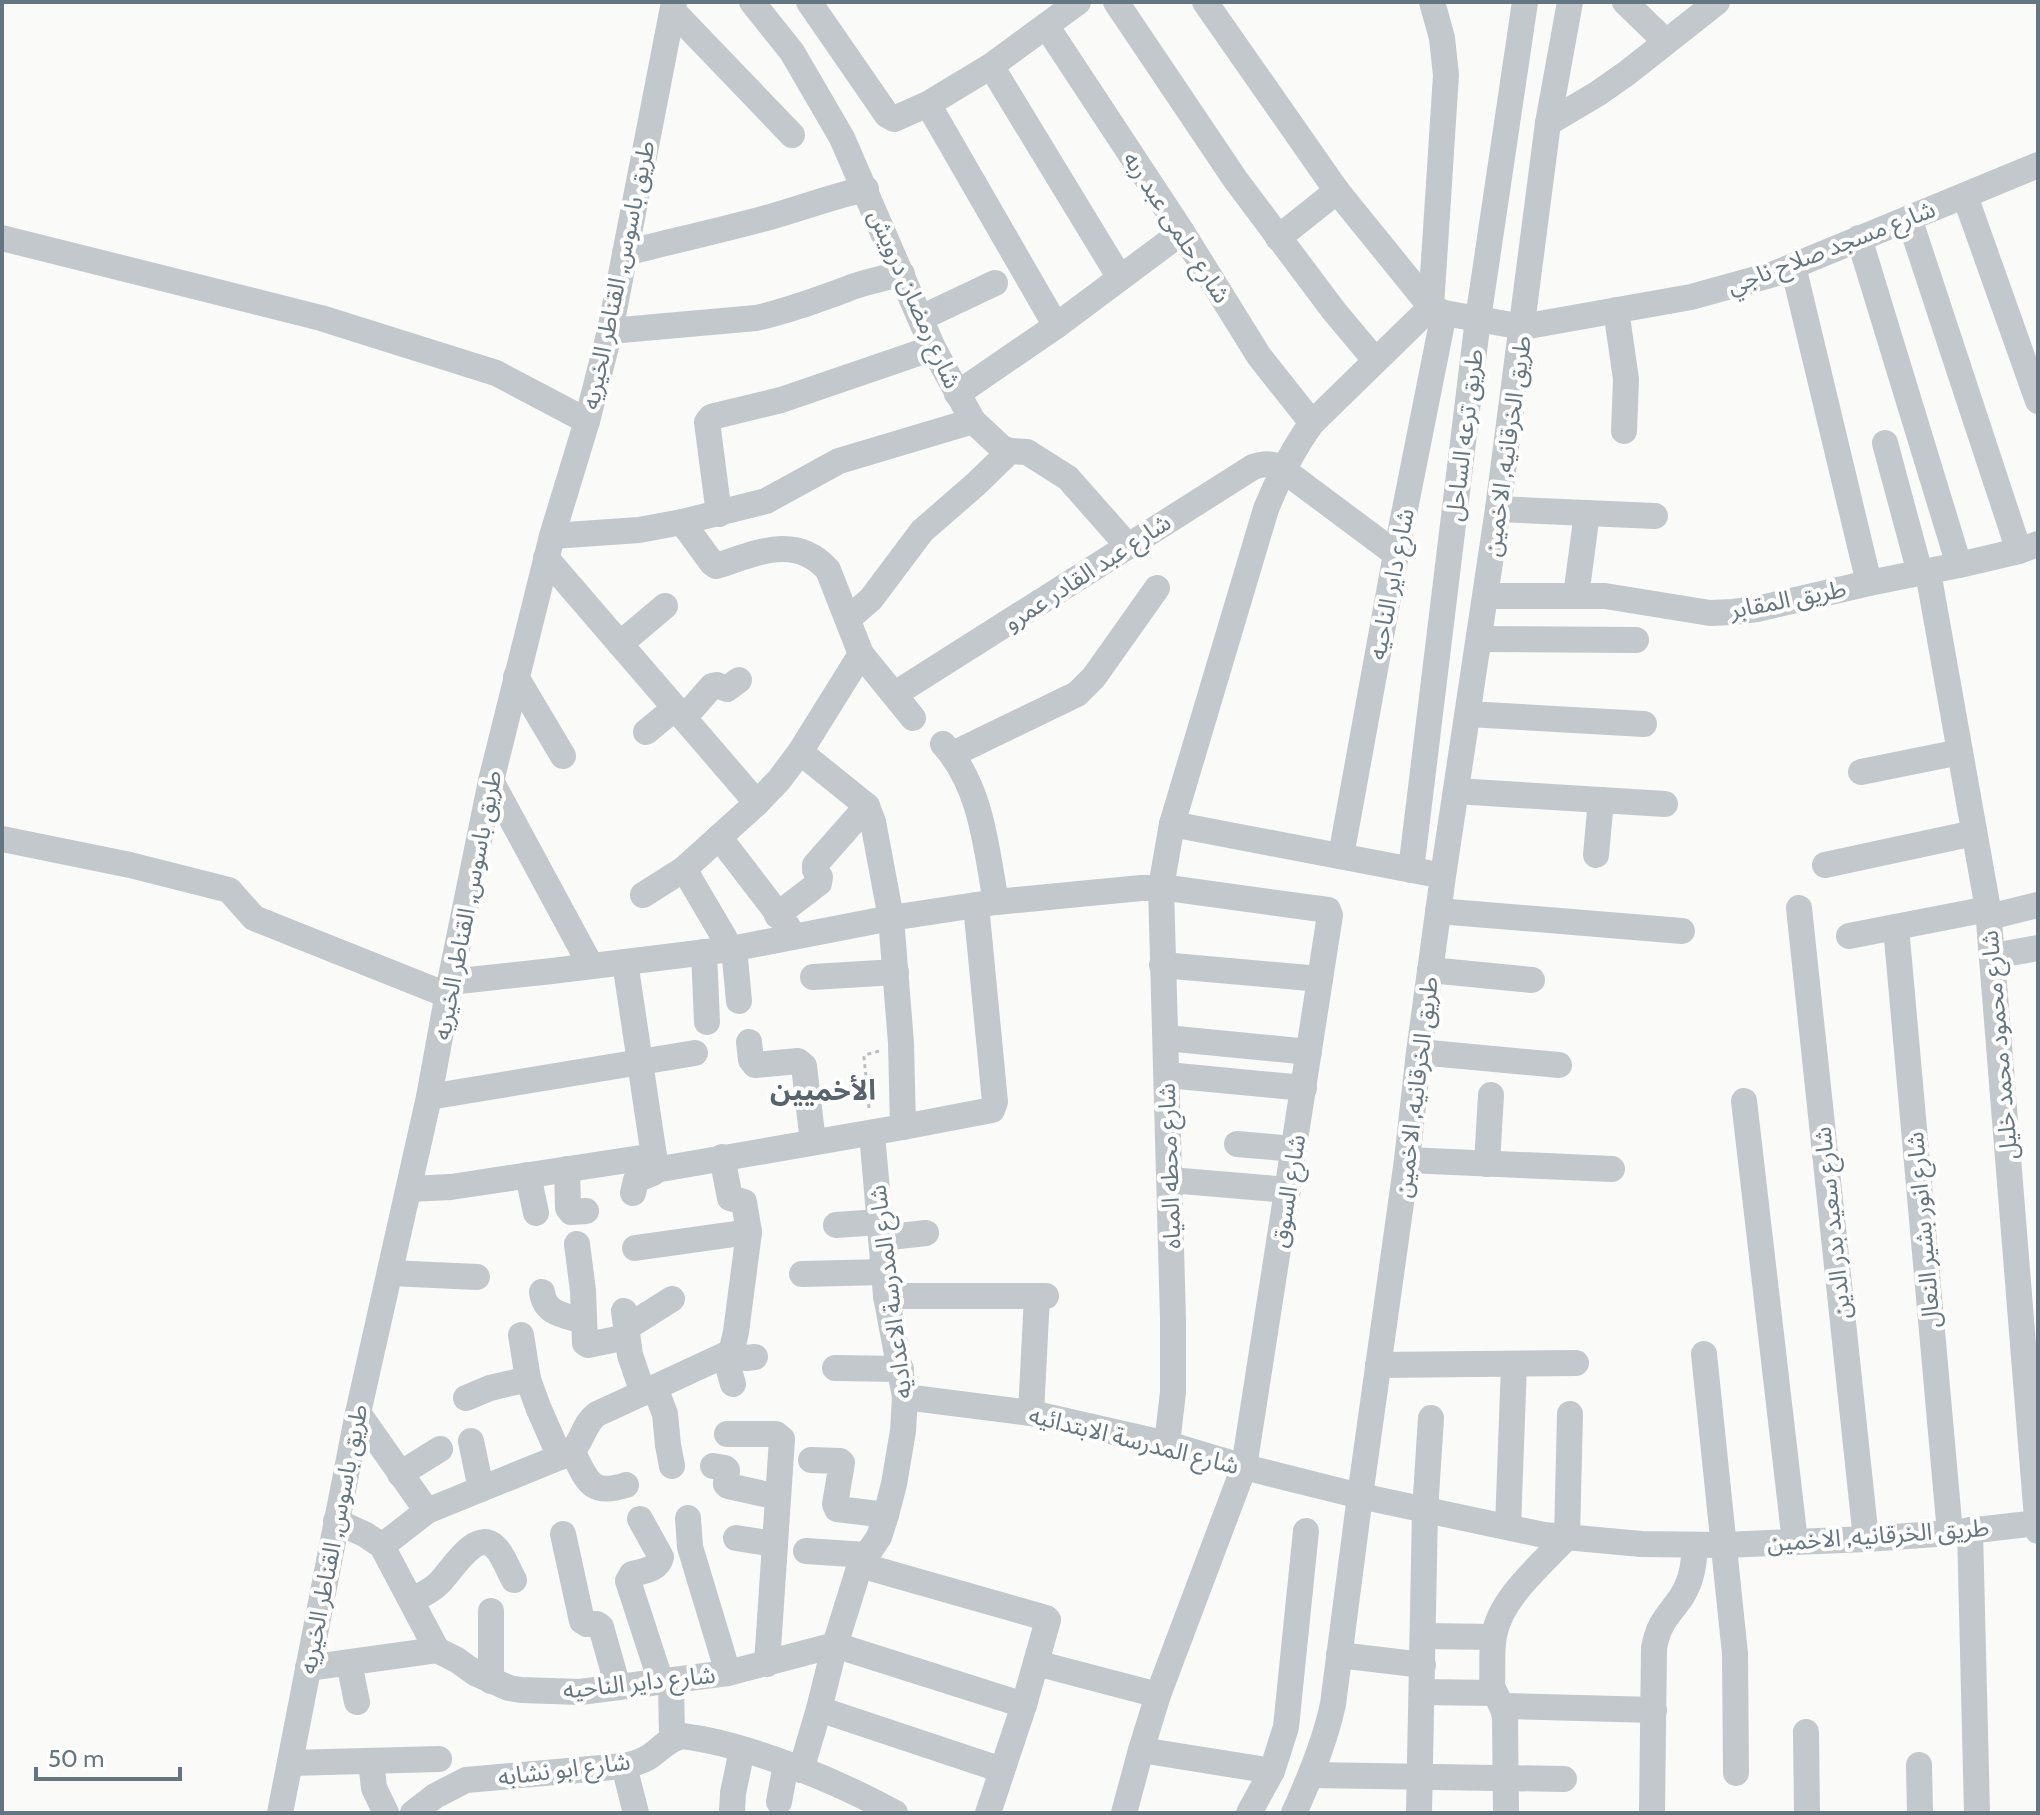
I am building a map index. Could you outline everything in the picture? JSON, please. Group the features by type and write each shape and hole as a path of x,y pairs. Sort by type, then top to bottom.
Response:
{"street":[{"name":"شارع رمضان درويش","path":"752,2 792,52 842,138 933,348 973,421 1002,448 1027,452 1068,478 1128,546"},
{"path":"809,2 889,117 896,118 928,104 991,66 1078,2"},
{"path":"1116,2 1235,179 1334,311 1375,360"},
{"path":"1205,2 1337,191 1438,310 1523,327"},
{"name":"شارع داير الناحيه","path":"1341,856 1438,310 1446,75 1442,38 1432,2"},
{"name":"طريق ترعه الساحل","path":"1411,870 1478,319 1525,2"},
{"name":"طريق الخرقانيه, الاخمين","path":"1570,2 1548,123 1487,596 1438,911 1360,1496 1544,1535 1641,1544 1724,1545 1866,1539 2038,1523"},
{"path":"1625,2 1666,42"},
{"path":"1548,123 1597,94 1666,42 1696,11 1717,2"},
{"path":"674,6 792,135"},
{"name":"طريق باسوس, القناطر الخيريه","path":"280,1813 358,1413 429,1097 491,781 549,547 610,331 674,6"},
{"name":"شارع حلمى عبد ربه","path":"1047,27 1182,232 1259,356 1312,423"},
{"path":"991,66 1120,278"},
{"path":"928,104 1056,326"},
{"name":"شارع مسجد صلاح ناجي","path":"1523,327 1691,297 1749,281 1793,266 2038,165"},
{"path":"625,253 768,218 866,189"},
{"path":"1278,238 1337,191"},
{"path":"1965,196 2038,401"},
{"path":"1909,218 2029,548"},
{"path":"957,394 1056,326 1182,232"},
{"path":"2,238 321,318 496,373 587,421"},
{"path":"1859,238 1959,565"},
{"path":"1793,266 1869,583"},
{"path":"610,331 756,318 776,314 850,287 902,274"},
{"path":"921,318 995,283"},
{"name":"شارع محطه المياه","path":"1167,1444 1173,1392 1173,1319 1161,887 1172,824 1266,509 1282,469 1312,423 1375,360 1438,310"},
{"path":"1616,310 1626,379 1624,431"},
{"path":"719,514 708,419 781,400 933,348"},
{"path":"757,803 620,644 549,547 682,522 766,501 839,461 973,421"},
{"name":"شارع محمود محمد خليل","path":"1885,443 1924,572 1988,913 2038,1531"},
{"path":"848,619 871,599 922,531 1010,451"},
{"name":"شارع عبد القادر عمرو","path":"895,694 1253,467 1270,464 1282,469"},
{"path":"1282,469 1396,554"},
{"path":"1498,509 1655,516"},
{"path":"1576,596 1587,513"},
{"path":"682,522 716,566 775,548 799,552 819,560 828,570 861,654 913,718"},
{"name":"طريق المقابر","path":"1487,596 1605,596 1710,613 1733,612 2029,548"},
{"path":"409,1189 451,1187 567,1169 722,1157 992,1110 995,1102 986,904 978,810 965,773 948,749 1077,694 1094,677 1157,588"},
{"path":"620,644 665,606"},
{"path":"1480,639 1636,640"},
{"path":"643,895 684,869 779,780 861,654"},
{"path":"516,677 563,756"},
{"path":"646,732 679,713 712,686 726,689 739,680"},
{"path":"1468,714 1644,724"},
{"path":"800,752 867,806 873,822 891,918 901,1043 903,1127"},
{"path":"1861,772 1960,752"},
{"path":"491,781 591,966"},
{"path":"1456,791 1665,804"},
{"path":"1596,855 1601,800"},
{"path":"777,915 819,883 815,865 867,806"},
{"path":"1172,824 1443,876"},
{"path":"1825,865 1974,833"},
{"path":"719,837 796,936"},
{"path":"2,839 130,865 229,890 254,918 448,988 723,950 891,918 986,904 1161,887"},
{"path":"684,869 723,950 739,1001"},
{"name":"شارع السوق","path":"1124,1813 1158,1695 1244,1467 1330,915 1326,909 1161,887"},
{"path":"1849,936 2038,905"},
{"name":"شارع سعيد بدر الدين","path":"1799,908 1866,1539"},
{"path":"1438,911 1682,931"},
{"name":"شارع انور بشير النعال","path":"1896,927 1960,1532 1977,1813"},
{"path":"1993,956 2038,948"},
{"path":"707,1022 723,950"},
{"path":"625,962 656,1163 653,1173 636,1180 633,1193"},
{"path":"1162,965 1320,979"},
{"path":"1430,970 1532,980"},
{"path":"813,977 896,972"},
{"path":"1166,1038 1309,1052"},
{"path":"749,1042 751,1060 755,1065 798,1061 804,1066 813,1142"},
{"path":"1419,1052 1559,1065"},
{"path":"429,1097 695,1053"},
{"path":"1167,1075 1304,1088"},
{"path":"1487,1164 1491,1095"},
{"path":"1744,1101 1795,1542"},
{"name":"شارع المدرسة الاعداديه","path":"779,1802 819,1709 835,1645 863,1560 879,1537 894,1484 903,1431 905,1397 885,1284 872,1133"},
{"path":"1237,1144 1294,1149"},
{"path":"722,1157 730,1198 744,1202 749,1232 732,1349 736,1355 733,1384"},
{"path":"1407,1160 1612,1169"},
{"path":"567,1169 568,1209 571,1212 586,1211"},
{"path":"528,1175 536,1213"},
{"path":"1170,1180 1288,1190"},
{"path":"836,1225 926,1233"},
{"path":"635,1248 749,1232"},
{"path":"577,1244 585,1343 588,1345 672,1299"},
{"path":"390,1273 477,1277"},
{"path":"802,1274 1041,1296 1031,1413"},
{"path":"542,1292 543,1301 551,1310 584,1321"},
{"path":"625,1325 633,1366 665,1414 672,1466"},
{"path":"521,1335 528,1379 566,1454 593,1486 612,1489 626,1485"},
{"path":"1704,1354 1735,1654 1736,1773"},
{"path":"382,1546 427,1511 566,1454 581,1439 590,1419 597,1414 736,1355"},
{"path":"1378,1365 1576,1363"},
{"path":"1508,1527 1514,1364"},
{"path":"835,1368 901,1369"},
{"path":"466,1398 490,1388 528,1379"},
{"name":"شارع المدرسة الابتدائيه","path":"905,1397 1031,1413 1167,1444 1360,1496"},
{"path":"358,1413 427,1511"},
{"path":"1506,1813 1505,1717 1492,1686 1493,1637 1507,1603 1567,1537 1570,1414"},
{"path":"1419,1813 1425,1511 1431,1418"},
{"path":"727,1434 776,1434 781,1437 767,1664"},
{"path":"471,1441 481,1489"},
{"path":"400,1474 440,1449"},
{"path":"811,1460 842,1463 835,1504 837,1509 886,1515"},
{"path":"713,1466 727,1470 728,1486 778,1497"},
{"path":"1294,1813 1329,1726 1360,1496"},
{"path":"640,1519 661,1557 654,1568 632,1574 628,1581 666,1681 672,1738 693,1737 793,1767 895,1813"},
{"path":"308,1668 437,1650 382,1546 336,1521"},
{"path":"655,1545 688,1528 728,1673"},
{"path":"1249,1813 1272,1771 1286,1727 1306,1531"},
{"path":"563,1534 582,1621 601,1627 618,1687"},
{"path":"736,1538 775,1544"},
{"path":"411,1600 440,1582 457,1561 480,1542 495,1547 514,1580"},
{"path":"1652,1813 1656,1634 1690,1581 1695,1545"},
{"path":"806,1551 863,1560 1046,1618 1049,1623 988,1813"},
{"path":"491,1611 491,1681"},
{"path":"1423,1636 1493,1637"},
{"path":"835,1645 1024,1705"},
{"name":"شارع داير الناحيه","path":"437,1650 509,1688 565,1692 728,1673 835,1645"},
{"path":"1339,1655 1423,1665"},
{"path":"349,1663 357,1702"},
{"path":"1036,1663 1158,1695"},
{"path":"1422,1692 1654,1710"},
{"path":"819,1709 1002,1770"},
{"path":"1806,1732 1807,1813"},
{"name":"شارع ابو نشابه","path":"413,1813 435,1796 466,1780 624,1766 651,1756 672,1738"},
{"path":"732,1813 731,1803 742,1750"},
{"path":"1141,1750 1272,1771"},
{"path":"290,1763 439,1759"},
{"path":"371,1761 374,1788 386,1813"},
{"path":"1919,1765 1920,1813"},
{"path":"624,1766 636,1813"},
{"path":"1311,1775 1564,1779"}],"path":[{"path":"865,1055 872,1133"}],"district":[{"name":"الأخميين","path":"823,1090"}]}
